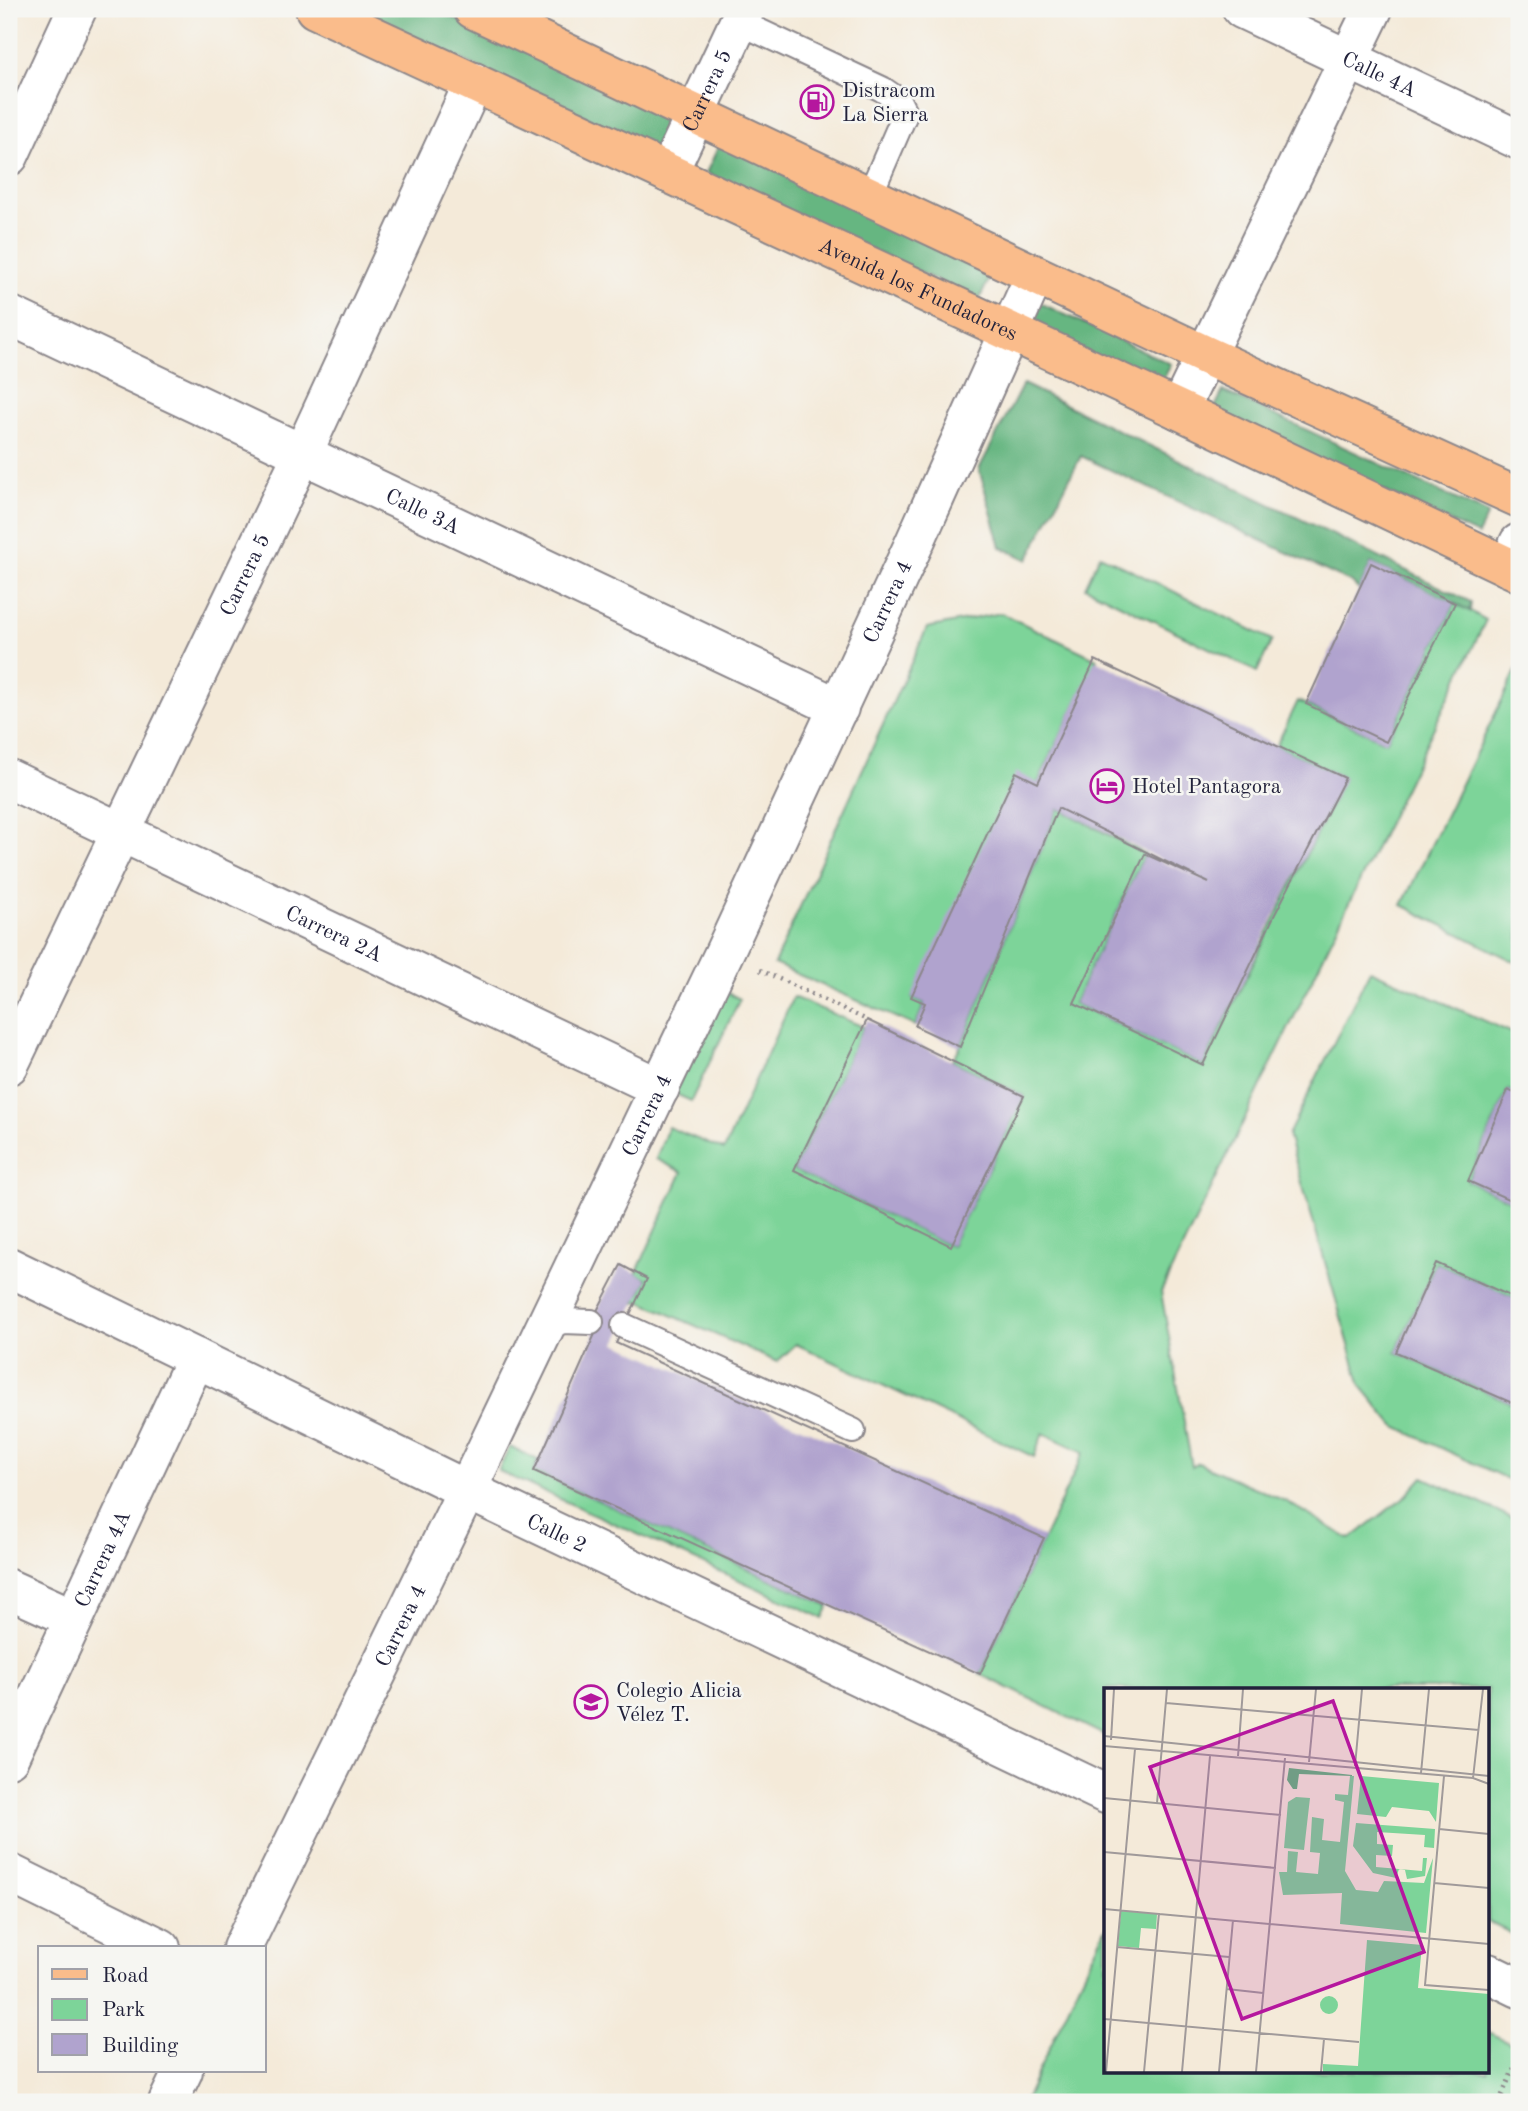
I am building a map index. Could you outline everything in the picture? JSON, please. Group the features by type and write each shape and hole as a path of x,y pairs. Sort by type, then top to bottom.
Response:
{"main road":[{"name":"Avenida los Fundadores","path":"315,9 1179,410 1516,560"},
{"path":"473,9 1207,356 1519,498"}],"street":[{"path":"9,156 77,9"},
{"name":"Calle 4A","path":"1242,9 1519,140"},
{"path":"1179,410 1373,9"},
{"name":"Carrera 5","path":"668,173 742,15"},
{"name":"Carrera 5","path":"9,1065 302,455 474,82"},
{"name":"Carrera 4","path":"243,1946 467,1490 724,953 839,708 1035,275"},
{"name":"Calle 3A","path":"9,315 839,708"},
{"name":"Carrera 2A","path":"9,779 660,1088"},
{"name":"Calle 2","path":"9,1267 467,1490 1104,1793"},
{"name":"Carrera 4A","path":"9,1758 196,1358"},
{"path":"9,1589 74,1618"},
{"path":"9,1873 157,1946"},
{"path":"1490,1974 1519,1988"},
{"path":"167,2102 182,2072"}],"lane":[{"path":"742,15 898,100 905,114 869,197"},
{"path":"545,1328 563,1321 591,1322"},
{"path":"624,1326 853,1431"}],"path":[{"path":"724,953 867,1020"},
{"path":"1499,2102 1519,2056"}],"green space":[{"path":"353,9 435,9 669,118 654,149"},
{"path":"720,143 994,269 979,300 706,173"},
{"path":"1040,303 1171,364 1159,388 1030,325"},
{"path":"1023,384 1471,602 1470,611 1371,563 1359,590 1352,583 1081,456 1028,560 1001,547 979,469"},
{"path":"1223,391 1488,514 1478,535 1213,411"},
{"path":"1100,555 1272,640 1257,672 1085,587"},
{"path":"1455,603 1486,620 1161,1292 1192,1467 1198,1463 1285,1501 1350,1539 1407,1495 1423,1477 1519,1521 1519,1937 1490,1923 1490,1688 1104,1688 1104,1735 980,1674 1084,1452 1043,1433 1034,1457 796,1344 777,1362 642,1302 635,1303 647,1279 636,1274 682,1172 656,1159 668,1127 724,1150 793,997 864,1027 794,1170 951,1246 1024,1096 952,1061 1058,808 1145,854 1074,1003 1203,1065 1344,778 1276,746 1298,701 1386,742"},
{"path":"1001,613 1097,659 1038,783 912,997 925,1003 915,1026 774,964 927,628"},
{"path":"1519,665 1519,964 1402,905"},
{"path":"1370,970 1519,1036 1519,1095 1508,1090 1468,1181 1519,1204 1519,1300 1436,1263 1396,1352 1519,1406 1518,1484 1394,1426 1361,1386 1288,1135"},
{"path":"722,990 740,999 691,1101 673,1093"},
{"path":"510,1447 538,1460 534,1471 829,1606 823,1618 498,1471"},
{"path":"1104,1931 1104,2072 1490,2072 1490,2033 1519,2047 1519,2084 1511,2102 1024,2102"}],"building":[{"path":"1371,563 1455,603 1386,742 1306,704"},
{"path":"1095,660 1345,778 1274,916 1203,1065 1074,1003 1145,854 1209,883 1058,808 960,1047 915,1026 925,1003 911,997 1016,772 1038,783"},
{"path":"867,1020 1024,1096 951,1246 794,1170"},
{"path":"1508,1090 1519,1095 1519,1204 1468,1181"},
{"path":"1436,1263 1519,1300 1519,1406 1396,1352"},
{"path":"621,1265 647,1279 616,1343 1044,1538 980,1674 534,1471 595,1334 587,1330"}],"place":[{"name":"Distracom La Sierra","path":"817,102"},
{"name":"Hotel Pantagora","path":"1107,786"},
{"name":"Colegio Alicia Vélez T.","path":"591,1702"}]}
